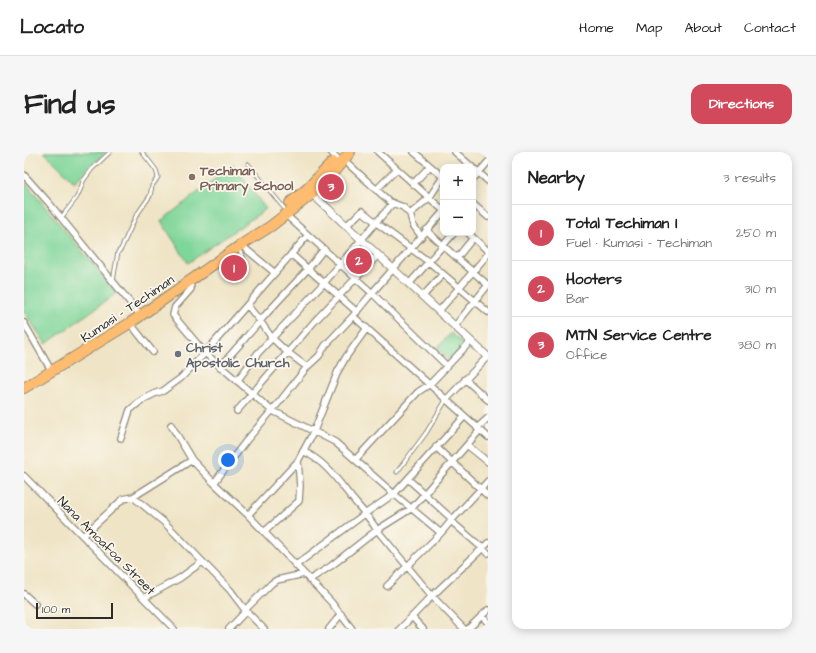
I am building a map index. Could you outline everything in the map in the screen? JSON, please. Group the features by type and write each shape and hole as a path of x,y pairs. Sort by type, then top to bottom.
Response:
{"highway":[{"name":"Kumasi - Techiman","path":"24,388 141,316 239,247 309,192 341,155"}],"street":[{"path":"378,152 440,208"},
{"path":"414,152 440,174"},
{"path":"455,152 469,164"},
{"path":"341,155 376,190 393,203 403,207 410,214 413,225 421,236"},
{"path":"476,175 488,162"},
{"path":"413,184 430,166"},
{"path":"376,190 397,169"},
{"path":"478,172 488,181"},
{"path":"24,175 141,316"},
{"path":"410,214 429,198 440,182"},
{"path":"309,192 488,356 446,400"},
{"path":"237,381 258,353 324,283 393,203"},
{"path":"476,207 488,217"},
{"path":"346,226 362,210 376,223 429,262 488,312"},
{"path":"285,212 372,293 447,366"},
{"path":"214,483 307,367 319,356 325,346 355,314 440,214"},
{"path":"426,230 488,285 455,326"},
{"path":"121,438 130,410 142,400 156,393 163,392 174,385 205,354 308,235"},
{"path":"409,284 451,236"},
{"path":"439,311 488,253 473,238 457,258"},
{"path":"239,247 275,273"},
{"path":"220,367 308,269 324,249"},
{"path":"291,254 339,296 367,328 488,437"},
{"path":"237,411 288,352 355,278 378,255"},
{"path":"423,296 443,274"},
{"path":"190,281 191,289 176,307 173,315 205,354 272,410 335,442 441,533"},
{"path":"246,305 272,338 307,367"},
{"path":"24,323 52,372"},
{"path":"130,323 153,352"},
{"path":"248,515 298,461 314,430 338,371 367,328"},
{"path":"356,459 418,392 430,384 471,341"},
{"path":"465,379 488,400"},
{"path":"296,565 394,494 464,416"},
{"path":"309,580 331,566 377,530 412,508 467,445 488,418"},
{"path":"171,425 192,460 296,565 341,614 352,629"},
{"path":"467,445 488,462"},
{"path":"436,448 488,496"},
{"path":"303,451 317,458 336,476 357,504 366,513 377,530 432,596 464,629"},
{"path":"83,536 123,499 133,497 192,460"},
{"path":"264,532 299,501 300,486 298,461"},
{"name":"Nana Amoafoa Street","path":"24,476 174,629"},
{"path":"408,479 425,493 451,520 488,553"},
{"path":"387,586 441,533 451,520 488,481"},
{"path":"133,497 165,523 230,590 246,611 264,629"},
{"path":"400,629 432,596 488,543"},
{"path":"144,598 180,578 202,562"},
{"path":"229,629 246,611 250,604 272,582 304,574"},
{"path":"24,594 36,604"},
{"path":"468,629 488,610"},
{"path":"329,629 341,614"},
{"path":"482,616 488,623"},
{"path":"412,617 423,629"}],"lane":[{"path":"61,218 77,197 82,188 83,181 92,169 110,152"},
{"path":"113,283 118,252 121,249 136,216 150,196 152,186 158,177 156,170 142,152"},
{"path":"248,164 285,212"},
{"path":"224,257 233,269 238,270 245,265 239,247"},
{"path":"397,472 426,434 446,400"}],"green space":[{"path":"44,152 106,152 74,182"},
{"path":"233,165 266,209 188,263 161,221"},
{"path":"24,181 117,293 46,344 24,312"},
{"path":"451,333 465,346 449,361 437,348"}],"place":[{"name":"Techiman Primary School","path":"192,177"},
{"name":"MTN Service Centre","path":"331,187"},
{"name":"Hooters","path":"359,261"},
{"name":"Total Techiman I","path":"234,268"},
{"name":"Christ Apostolic Church","path":"178,354"}]}
